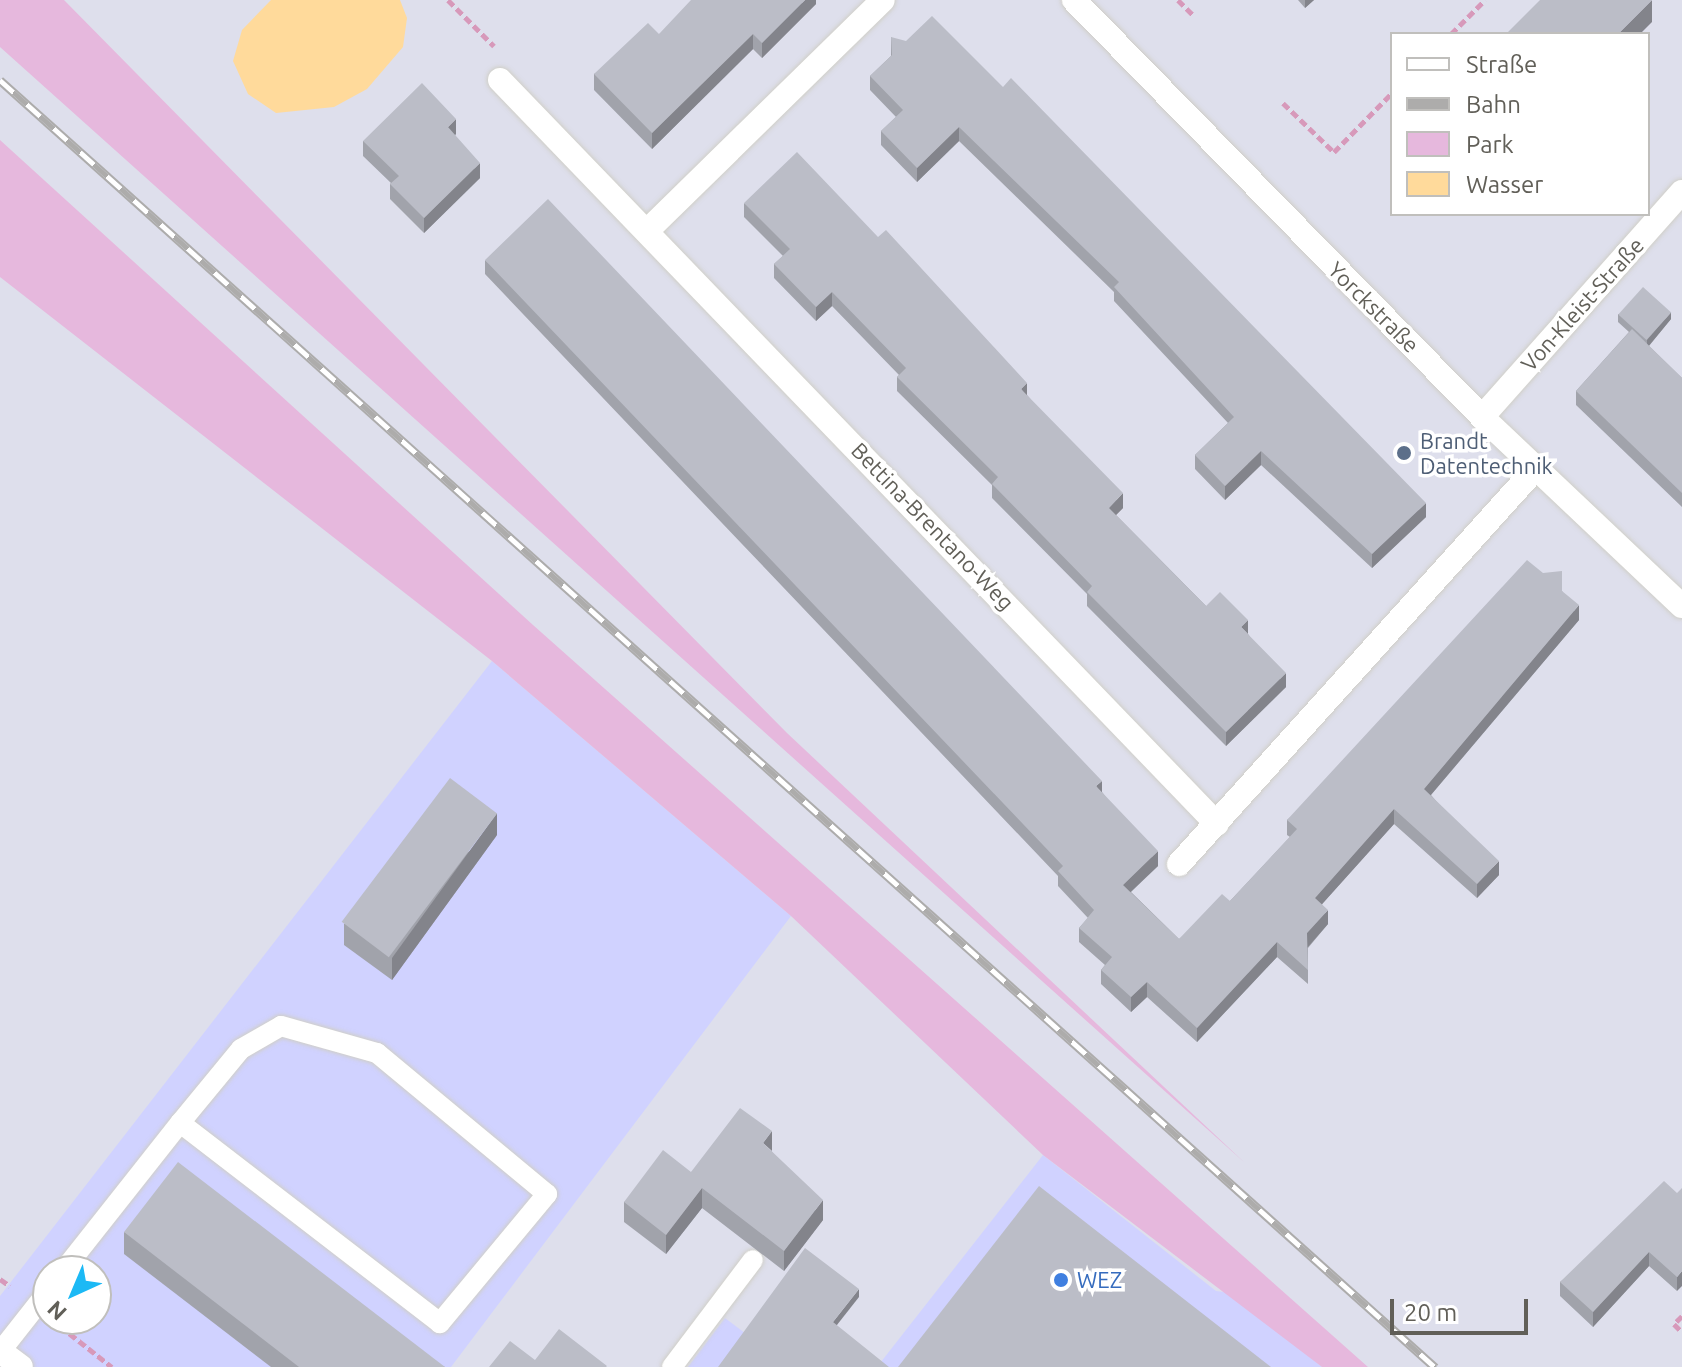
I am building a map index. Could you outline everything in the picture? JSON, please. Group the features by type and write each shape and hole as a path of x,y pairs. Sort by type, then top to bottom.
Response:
{"street":[{"path":"649,229 883,0"},
{"name":"Yorckstraße","path":"1074,0 1482,417 1682,606"},
{"name":"Bettina-Brentano-Weg","path":"500,80 649,229 1217,824"},
{"name":"Von-Kleist-Straße","path":"1482,417 1682,192"},
{"path":"1179,864 1536,468"},
{"path":"0,1352 21,1367"}],"lane":[{"path":"76,1255 180,1123 241,1049 281,1026 331,1035 377,1053 547,1194 440,1323 180,1123"},
{"path":"672,1367 753,1260"},
{"path":"0,1352 32,1311"}],"path":[{"path":"448,0 515,67 500,80"},
{"path":"1178,0 1193,15"},
{"path":"1453,32 1485,0"},
{"path":"1283,103 1334,152 1390,95"},
{"path":"1682,1316 1674,1324 1682,1332"},
{"path":"71,1335 112,1367"}],"shaded area":[{"path":"492,661 791,916 451,1367 0,1367 0,1296"},
{"name":"WEZ","path":"1043,1155 1216,1291 1232,1293 1322,1367 877,1367"},
{"path":"725,1318 790,1367 688,1367"}],"green space":[{"path":"0,0 64,0 787,733 1245,1163 0,47"},
{"path":"0,140 533,625 1368,1367 1322,1367 1043,1155 791,916 492,661 0,277"}],"water":[{"path":"271,0 400,0 407,18 403,47 367,89 334,107 276,113 248,94 233,61 242,30"}],"building":[{"path":"691,0 805,0 762,43 753,34 652,133 594,74 648,23 659,34"},
{"path":"1540,0 1652,0 1620,32 1508,32"},
{"path":"932,16 1003,87 1011,78 1426,503 1372,554 1261,451 1225,486 1195,455 1234,417 1114,287 1119,282 959,127 917,168 881,131 903,110 870,76 892,55 891,37 906,41"},
{"path":"422,83 456,119 448,127 480,163 424,218 390,184 399,176 363,141"},
{"path":"797,152 878,237 886,230 1027,383 1021,389 1123,493 1109,508 1206,606 1220,592 1248,620 1241,627 1286,673 1226,732 1087,592 1092,586 992,484 998,477 897,377 906,368 832,292 816,307 774,264 790,249 744,203"},
{"path":"548,199 1102,781 1096,786 1158,851 1123,885 1179,939 1222,894 1230,901 1297,829 1287,820 1527,560 1543,573 1562,571 1562,591 1579,605 1424,789 1499,861 1477,884 1394,809 1315,898 1328,910 1307,933 1308,970 1277,942 1197,1028 1147,982 1131,997 1101,970 1112,957 1079,928 1094,910 1058,871 1063,866 485,260"},
{"path":"1643,287 1671,312 1646,340 1618,314"},
{"path":"1632,329 1682,378 1682,493 1576,391"},
{"path":"450,778 497,814 389,957 342,922"},
{"path":"740,1108 772,1131 763,1143 823,1200 784,1251 702,1188 666,1235 624,1202 663,1150 691,1172"},
{"path":"178,1162 445,1367 299,1367 124,1232"},
{"path":"1664,1181 1677,1193 1682,1188 1682,1271 1677,1277 1649,1252 1593,1312 1560,1282"},
{"name":"WEZ","path":"1039,1186 1271,1367 898,1367"},
{"path":"805,1248 859,1289 833,1322 889,1367 718,1367"},
{"path":"559,1329 607,1366 489,1367 510,1341 535,1360"}],"railway":[{"path":"0,80 1435,1367"}],"place":[{"name":"Brandt Datentechnik","path":"1404,453"},
{"name":"WEZ","path":"1061,1280"}]}
